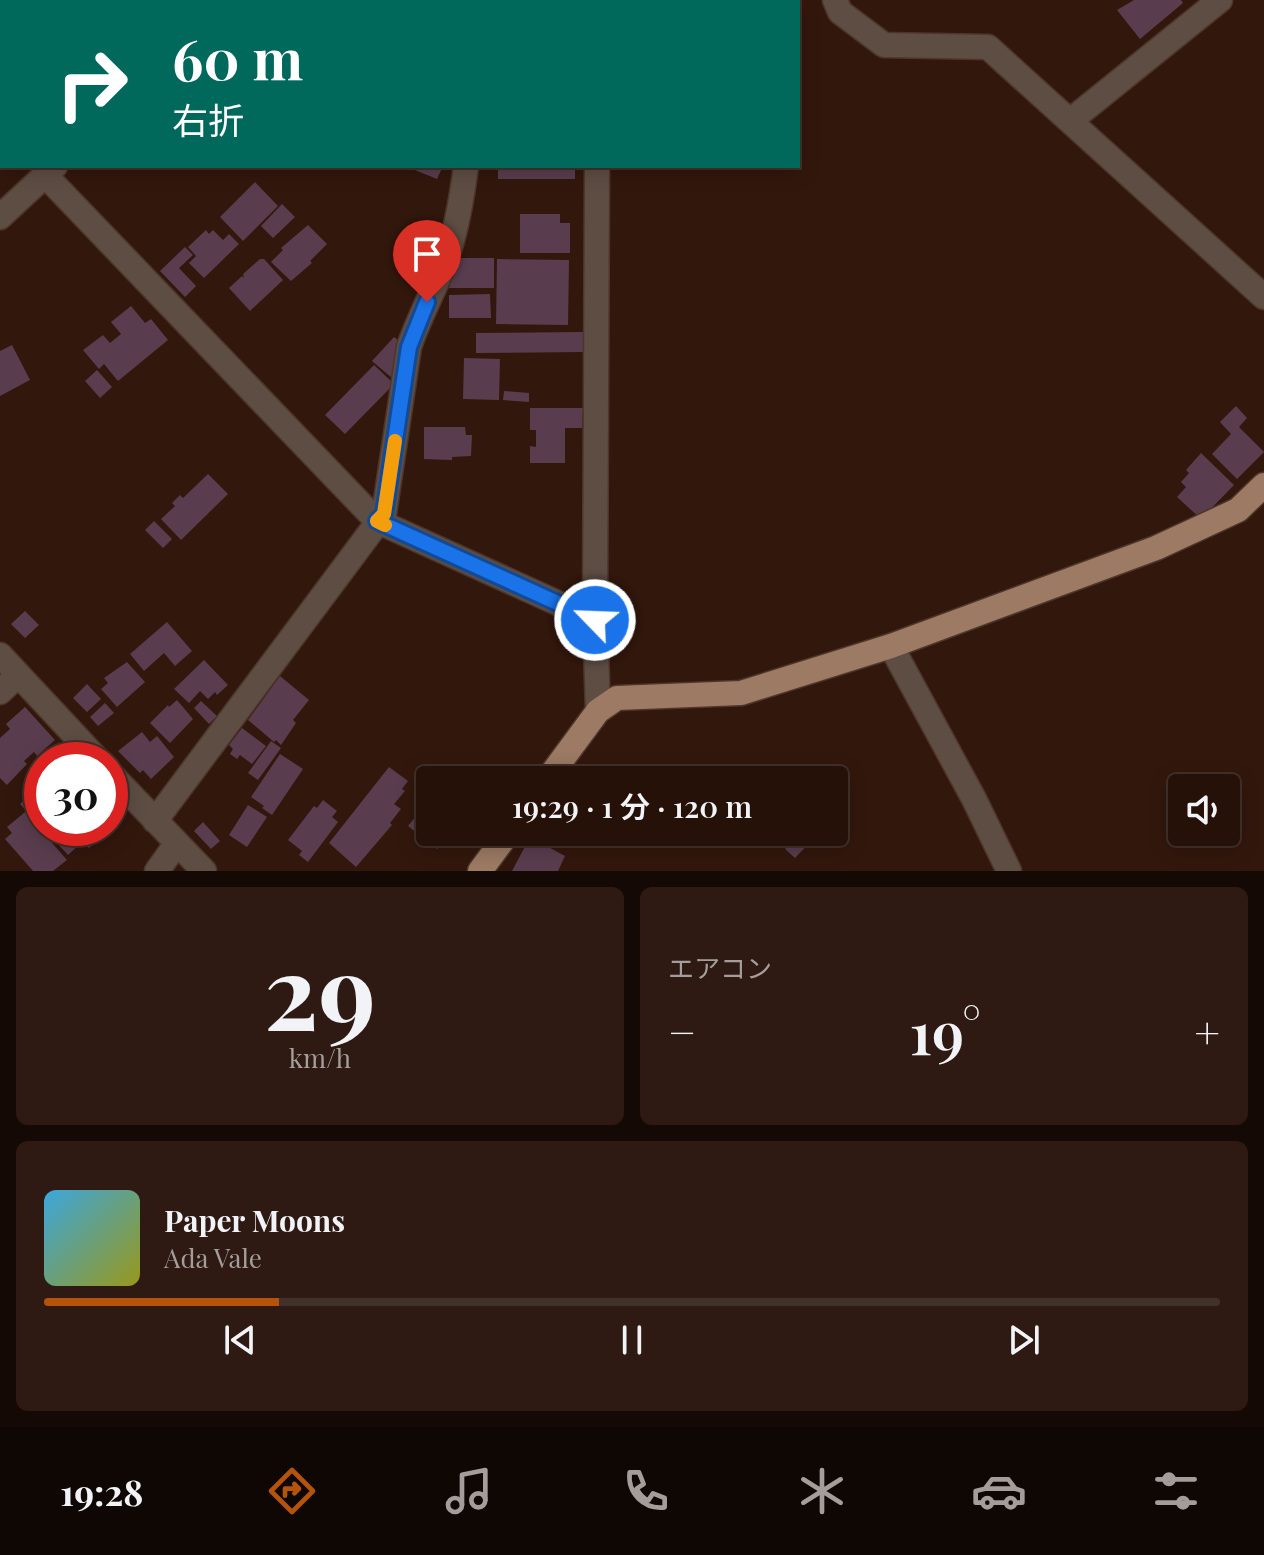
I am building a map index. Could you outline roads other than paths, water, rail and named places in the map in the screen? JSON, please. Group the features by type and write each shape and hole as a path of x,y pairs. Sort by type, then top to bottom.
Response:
{"main road":[{"path":"557,766 598,711 617,698 741,693 891,646 1156,548 1238,510 1264,485"},
{"path":"480,871 499,846"}],"street":[{"path":"835,0 840,12 884,45 988,47 1264,297"},
{"path":"1070,121 1220,0"},
{"path":"155,821 384,514 409,347 448,255 466,168"},
{"path":"597,168 595,620 598,711"},
{"path":"0,217 50,171 377,521 595,620"},
{"path":"891,646 974,799 1009,871"},
{"path":"0,655 81,742"},
{"path":"0,692 18,675"},
{"path":"128,792 204,871"},
{"path":"157,871 177,843"}]}
